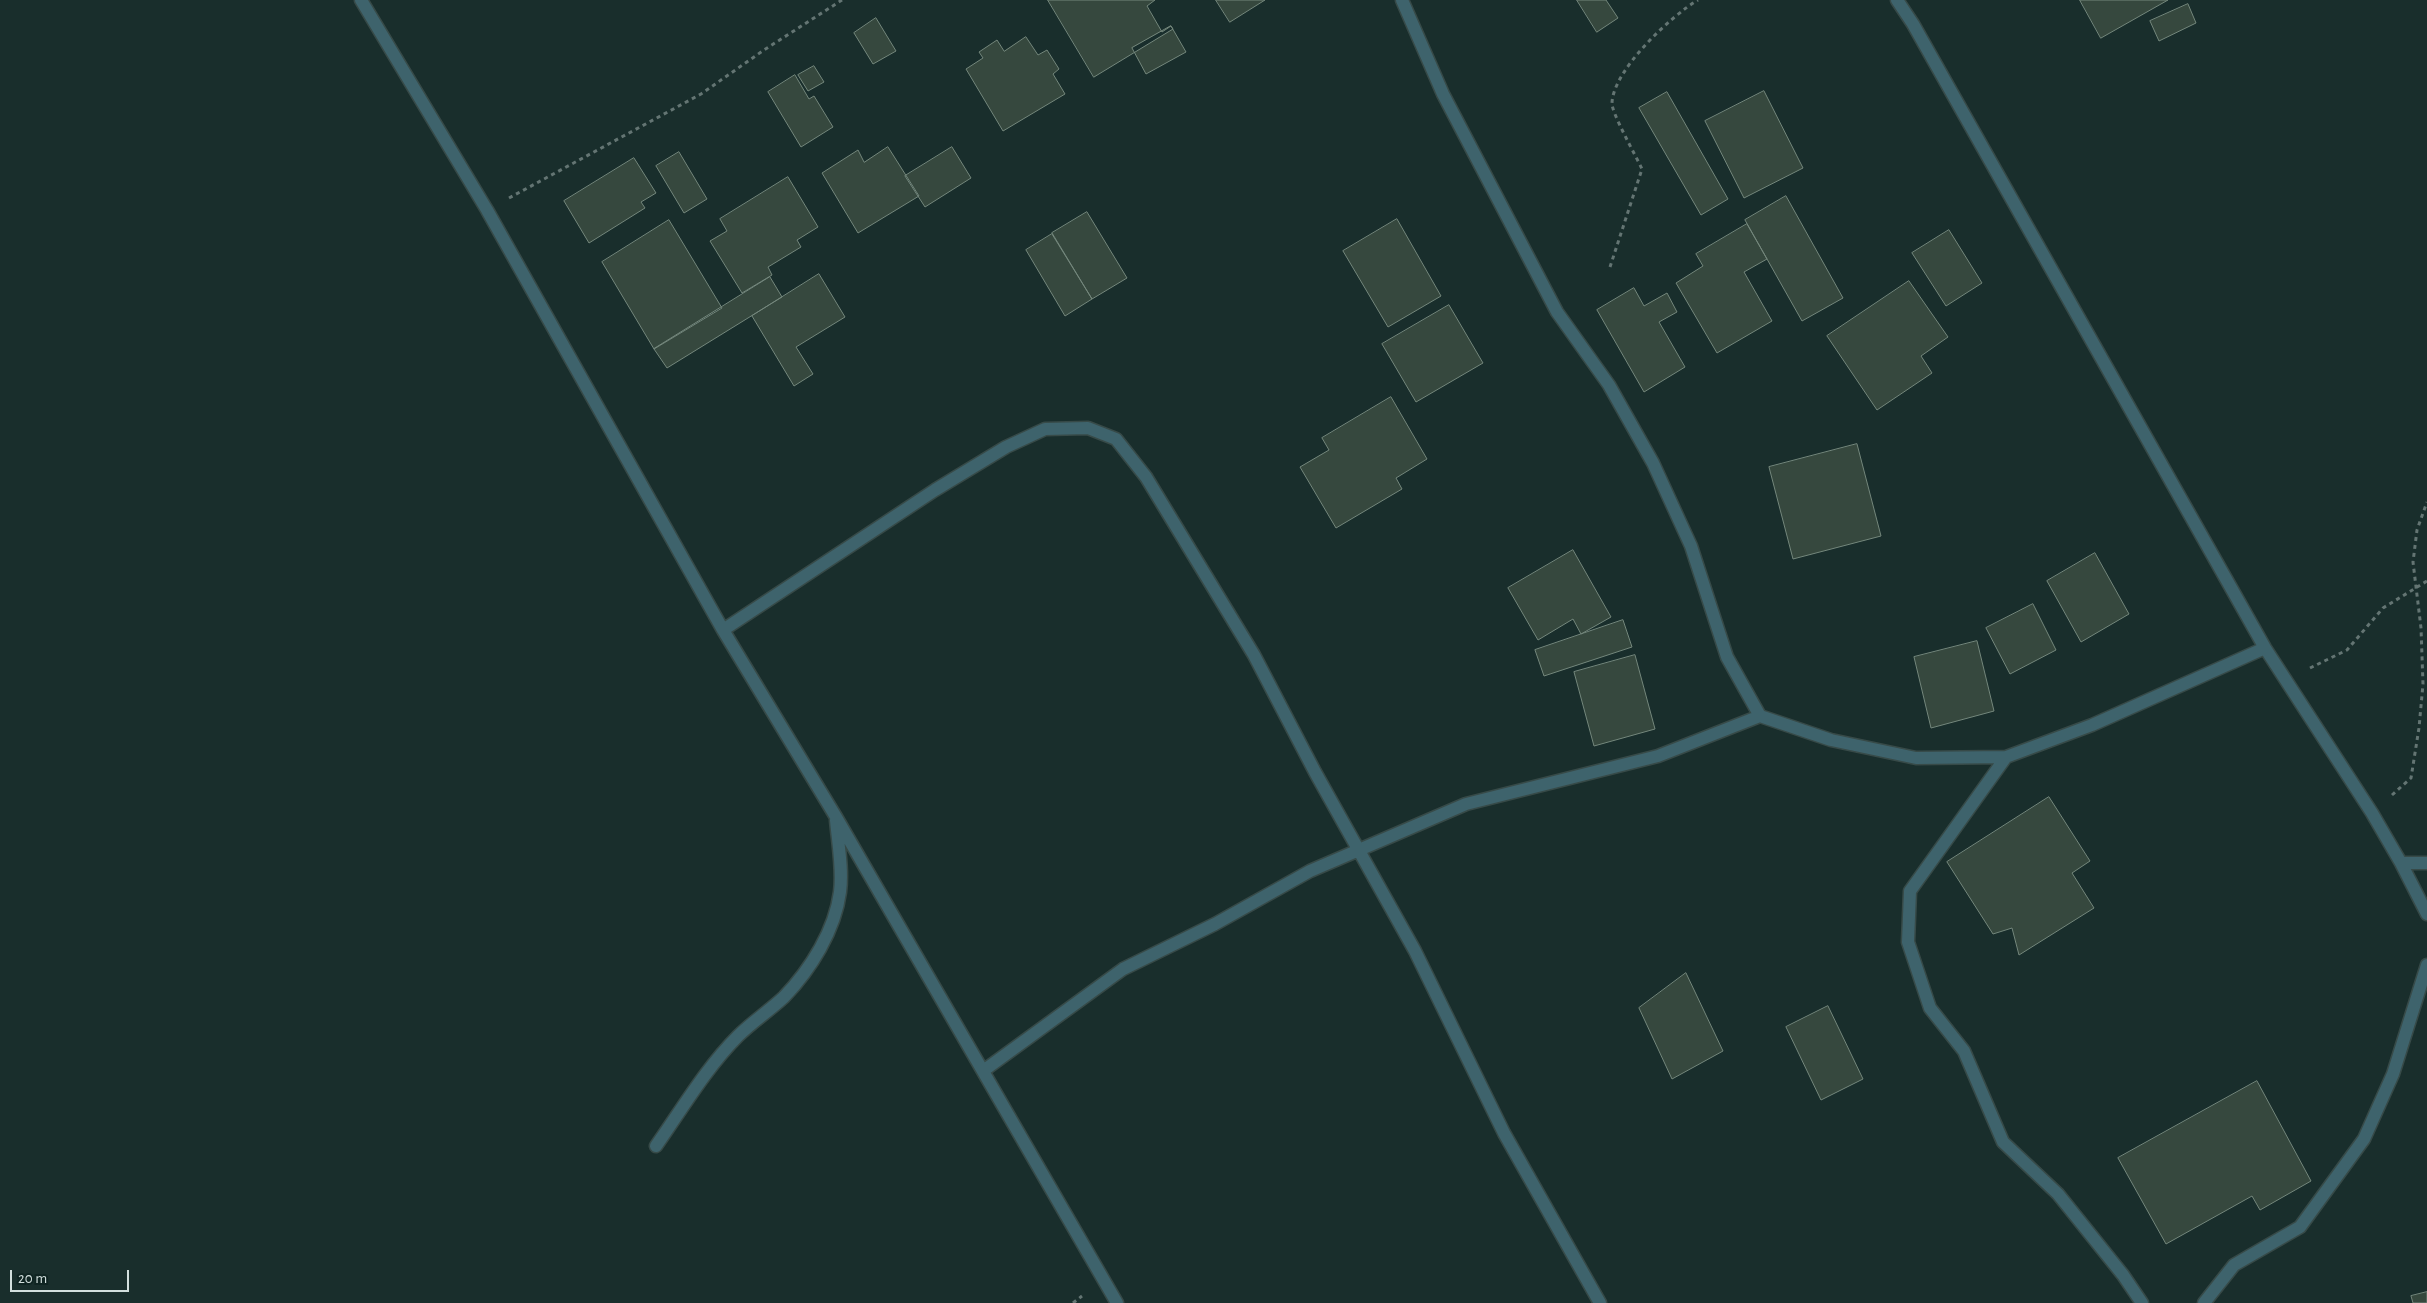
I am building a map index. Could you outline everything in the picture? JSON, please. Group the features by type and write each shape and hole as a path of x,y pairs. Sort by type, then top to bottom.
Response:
{"street":[{"path":"361,0 487,210 723,630 836,817 1116,1303"},
{"path":"1402,0 1443,94 1557,312 1609,385 1653,463 1691,546 1727,657 1760,716"},
{"path":"1897,0 1923,41 2285,681 2372,813 2401,863 2427,914"},
{"path":"723,630 935,490 1006,447 1045,429 1088,428 1116,439 1146,477 1254,655 1315,772 1415,951 1504,1133 1600,1303"},
{"path":"983,1071 1123,969 1216,924 1310,871 1466,804 1658,756 1760,716 1831,740 1916,758 2006,758 2092,725 2266,648"},
{"path":"2006,758 1910,891 1908,942 1930,1008 1964,1051 2003,1142 2058,1194 2123,1275 2142,1303"},
{"path":"656,1146 695,1090 737,1037 783,997 802,976 824,939 835,917 840,890 836,817"},
{"path":"2401,863 2427,863"},
{"path":"2204,1303 2234,1265 2300,1227 2364,1139 2393,1074 2427,965"}],"path":[{"path":"487,210 701,94 764,50 842,0"},
{"path":"1610,267 1642,169 1611,105 1616,85 1634,59 1661,28 1698,0"},
{"path":"2372,813 2411,778 2420,728 2423,684 2417,588 2413,562 2414,546 2427,502"},
{"path":"2285,681 2347,650 2383,608 2427,581"}],"building":[{"path":"1048,0 1155,0 1147,6 1162,32 1171,26 1173,29 1094,77"},
{"path":"1216,0 1265,0 1230,22"},
{"path":"1577,0 1606,0 1618,18 1597,32"},
{"path":"2080,0 2168,0 2101,38"},
{"path":"2188,4 2196,23 2159,41 2150,21"},
{"path":"876,18 896,51 873,64 854,33"},
{"path":"1171,26 1186,52 1146,74 1132,48"},
{"path":"1026,37 1038,55 1047,50 1059,69 1053,74 1065,94 1003,131 966,69 983,58 979,52 997,40 1004,51"},
{"path":"814,66 824,82 808,91 798,75"},
{"path":"795,75 809,99 814,96 833,127 801,147 768,92"},
{"path":"1764,91 1803,168 1744,198 1705,121"},
{"path":"1667,92 1728,199 1701,215 1639,108"},
{"path":"888,147 919,196 858,233 822,173 858,150 864,162"},
{"path":"952,147 971,178 925,207 905,176"},
{"path":"679,152 707,199 684,213 656,166"},
{"path":"634,158 656,193 641,202 645,208 589,243 564,201"},
{"path":"788,177 818,227 797,240 801,247 768,267 772,275 742,293 710,241 727,231 720,219"},
{"path":"1786,196 1843,298 1802,321 1745,220"},
{"path":"1087,212 1127,278 1092,299 1052,233"},
{"path":"1397,219 1441,296 1388,327 1343,251"},
{"path":"669,220 722,308 654,349 602,262"},
{"path":"1747,224 1767,259 1744,272 1772,321 1717,353 1676,283 1703,266 1696,254"},
{"path":"1949,230 1982,283 1946,306 1912,253"},
{"path":"1052,234 1092,299 1065,316 1026,250"},
{"path":"819,274 845,317 796,347 813,374 794,386 752,316"},
{"path":"770,277 782,297 667,368 654,349"},
{"path":"1909,281 1948,337 1921,356 1932,373 1877,410 1827,336"},
{"path":"1634,288 1644,306 1667,293 1677,312 1659,322 1685,367 1644,392 1597,310"},
{"path":"1449,305 1483,363 1416,402 1382,344"},
{"path":"1391,397 1427,459 1396,478 1402,489 1336,528 1300,467 1329,450 1322,438"},
{"path":"1857,444 1881,536 1793,559 1769,467"},
{"path":"1573,550 1611,617 1581,634 1573,619 1538,640 1508,588"},
{"path":"2095,553 2129,614 2081,642 2047,581"},
{"path":"2033,604 2056,650 2010,674 1986,628"},
{"path":"1623,620 1632,647 1544,676 1535,650"},
{"path":"1977,641 1994,711 1931,728 1914,657"},
{"path":"1635,655 1655,729 1594,746 1574,672"},
{"path":"2049,797 2090,861 2072,873 2094,908 2019,955 2012,928 1993,934 1947,862"},
{"path":"1686,973 1723,1051 1672,1079 1639,1008"},
{"path":"1828,1006 1863,1079 1821,1100 1786,1027"},
{"path":"2257,1081 2311,1181 2260,1210 2252,1196 2166,1244 2118,1158"},
{"path":"2427,1292 2427,1303 2413,1303 2411,1296"}]}
